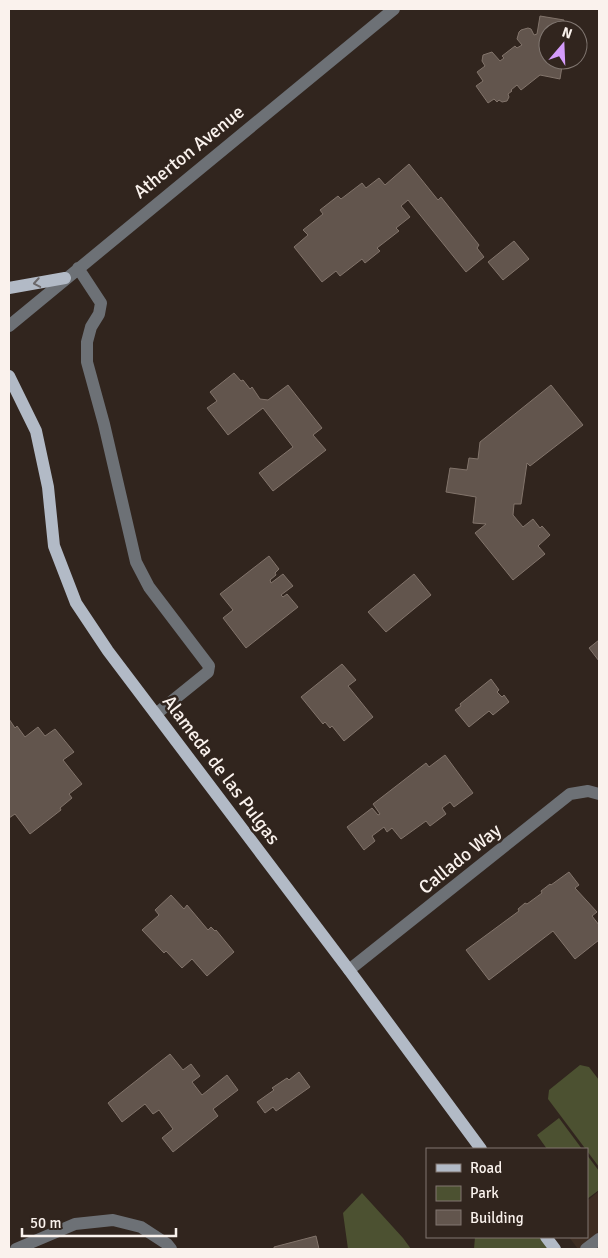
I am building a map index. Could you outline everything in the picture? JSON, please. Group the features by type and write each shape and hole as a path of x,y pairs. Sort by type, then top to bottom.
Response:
{"main road":[{"path":"9,288 65,278"},
{"name":"Alameda de las Pulgas","path":"9,376 36,431 48,487 54,546 76,603 108,652 349,970 480,1148"},
{"path":"547,1238 555,1249"}],"street":[{"name":"Atherton Avenue","path":"9,326 394,9"},
{"path":"78,268 101,303 99,314 87,342 87,362 104,424 136,562 149,587 209,666 208,672 156,714"},
{"name":"Callado Way","path":"349,970 570,794 588,791 599,794"},
{"path":"16,1249 75,1224 112,1220 142,1227 167,1244 171,1249"},
{"path":"586,1249 599,1240"}],"shaded area":[{"path":"599,1191 599,1249 578,1249 570,1238 588,1238 588,1200"}],"green space":[{"path":"580,1065 589,1067 599,1080 599,1167 588,1152 588,1148 585,1148 548,1099 549,1090"},
{"path":"559,1118 581,1148 546,1148 537,1135"},
{"path":"588,1156 599,1171 599,1190 588,1198"},
{"path":"362,1193 411,1249 348,1249 343,1213"},
{"path":"475,1238 546,1238 551,1249 474,1249"}],"building":[{"path":"540,16 564,20 539,20"},
{"path":"528,28 531,29 534,35 537,34 538,28 538,70 561,70 560,79 540,75 521,90 517,85 508,94 507,101 502,102 499,100 497,102 494,99 488,103 476,86 483,81 477,72 485,66 482,61 483,55 492,52 500,61 504,58 502,56 515,46 517,48 522,45 517,39 521,30"},
{"path":"409,164 438,200 441,197 479,245 477,248 484,257 466,272 408,200 401,206 410,217 396,228 399,231 377,248 380,251 365,263 362,259 340,276 336,271 322,282 294,247 308,235 303,230 323,214 320,210 338,196 341,199 362,183 366,188 379,178 385,185"},
{"path":"514,241 529,259 503,280 488,262"},
{"path":"234,373 250,389 252,387 260,399 268,400 288,385 322,428 313,435 326,450 273,491 259,473 293,447 263,408 228,435 207,408 217,401 210,392"},
{"path":"551,385 583,425 530,466 527,463 521,504 514,504 513,515 523,527 533,519 540,528 542,526 550,535 538,546 545,554 513,580 475,533 486,524 473,523 476,497 446,492 450,468 467,470 469,458 478,459 480,442"},
{"path":"269,556 279,569 270,580 271,583 283,574 293,586 281,595 283,597 287,594 298,607 246,648 223,618 233,610 220,594"},
{"path":"414,574 431,595 386,632 368,612"},
{"path":"599,640 599,661 589,648"},
{"path":"342,664 356,680 348,686 373,717 344,741 332,726 330,728 325,722 323,724 301,697"},
{"path":"491,679 499,690 497,692 502,697 504,695 509,702 493,715 489,711 469,727 455,710"},
{"path":"9,719 25,737 38,727 45,736 55,729 74,752 63,760 82,784 69,794 72,798 60,808 61,810 30,834 15,814 9,818"},
{"path":"445,755 473,793 454,807 450,802 442,808 446,814 430,826 426,821 401,839 392,828 387,832 384,827 372,836 375,841 364,850 347,827 372,808 378,815 380,814 373,804 426,763 429,767"},
{"path":"569,872 579,885 575,888 597,912 592,916 599,925 599,940 575,959 553,931 489,980 466,950 519,911 518,909 525,903 527,904 542,893 541,891 550,884"},
{"path":"171,895 184,909 187,905 208,930 211,927 216,930 234,952 207,976 192,959 182,968 166,951 164,953 142,930 159,915 155,910"},
{"path":"170,1054 183,1070 191,1064 200,1076 192,1082 202,1095 227,1075 238,1090 213,1109 218,1116 173,1152 162,1138 173,1129 159,1110 153,1114 145,1104 122,1122 108,1103"},
{"path":"299,1072 310,1087 276,1111 273,1107 265,1113 257,1102 274,1090 272,1088 287,1078 289,1080"},
{"path":"316,1236 319,1249 274,1249 274,1247"}]}
